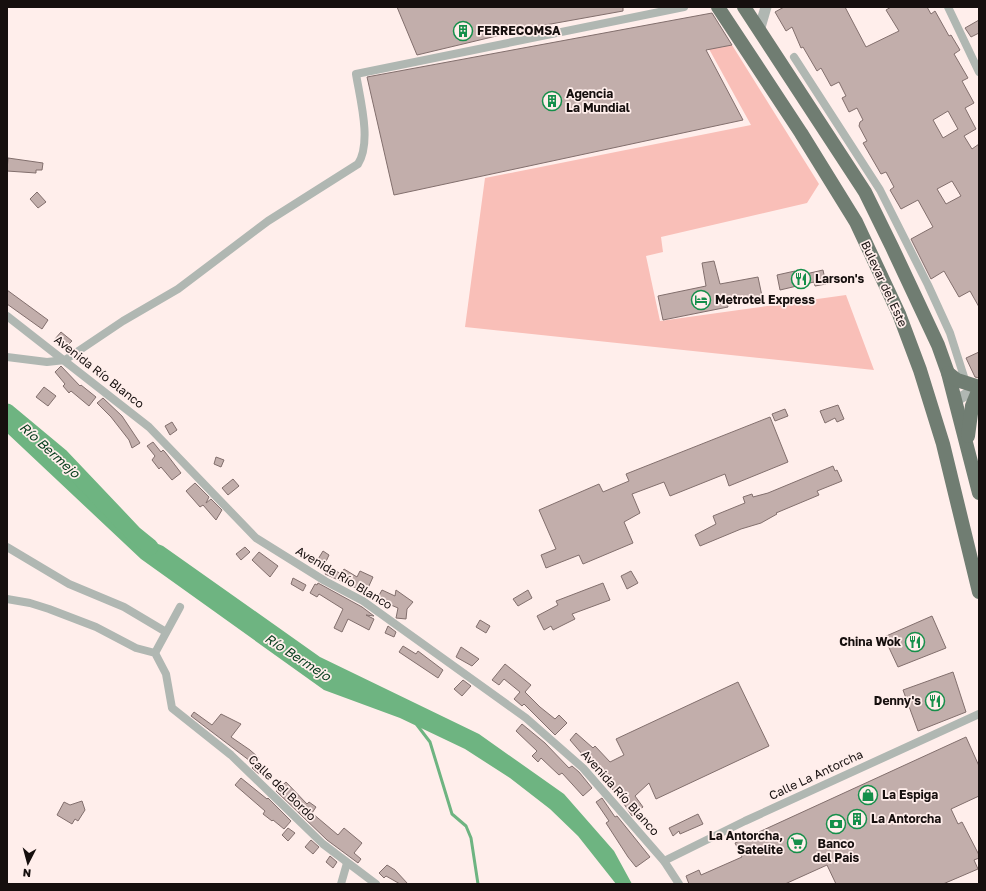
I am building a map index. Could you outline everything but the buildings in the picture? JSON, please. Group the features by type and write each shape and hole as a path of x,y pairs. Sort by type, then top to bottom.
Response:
{"highway":[{"name":"Bulevar del Este","path":"718,7 801,133 856,222 899,314 920,370 943,444 979,592"},
{"name":"Bulevar del Este","path":"744,7 865,192 938,345 948,373 979,493"},
{"path":"948,373 956,380 976,387 967,446"}],"street":[{"path":"7,356 47,362 66,360 124,321 178,289 268,221 358,164 363,156 366,144 356,74 684,7"},
{"path":"759,31 766,7"},
{"path":"948,7 979,72"},
{"path":"794,56 880,190 928,285 976,387 955,401"},
{"name":"Avenida Río Blanco","path":"7,316 66,360 149,427 256,538 325,581 363,601 526,718 583,768 664,861 679,884"},
{"path":"7,547 69,584 124,607 166,632"},
{"path":"7,599 30,603 96,627 136,648 155,653 180,608"},
{"name":"Calle del Bordo","path":"155,653 166,674 172,708 231,755 323,844 376,884"},
{"name":"Calle La Antorcha","path":"664,861 745,821 979,714"},
{"path":"341,884 347,863"}],"shaded area":[{"path":"732,45 819,184 807,203 661,237 663,252 646,256 660,321 846,295 874,370 465,327 485,178 751,125 709,49"}],"water":[{"path":"7,413 61,457 134,534 163,546 320,657 479,734 564,794 614,851 632,884 616,884 578,836 550,809 510,778 465,749 400,718 324,690 141,559 7,433"}],"waterway":[{"name":"Río Bermejo","path":"7,412 61,457 134,534 150,547"},
{"path":"417,725 430,742 452,814 466,826 471,838 478,884"}],"place":[{"name":"FERRECOMSA","path":"463,31"},
{"name":"Agencia La Mundial","path":"552,101"},
{"name":"Larson's","path":"801,279"},
{"name":"Metrotel Express","path":"701,300"},
{"name":"China Wok","path":"915,642"},
{"name":"Denny's","path":"935,701"},
{"name":"La Espiga","path":"868,795"},
{"name":"La Antorcha","path":"857,819"},
{"name":"Banco del Pais","path":"836,824"},
{"name":"La Antorcha, Satelite","path":"797,843"}]}
